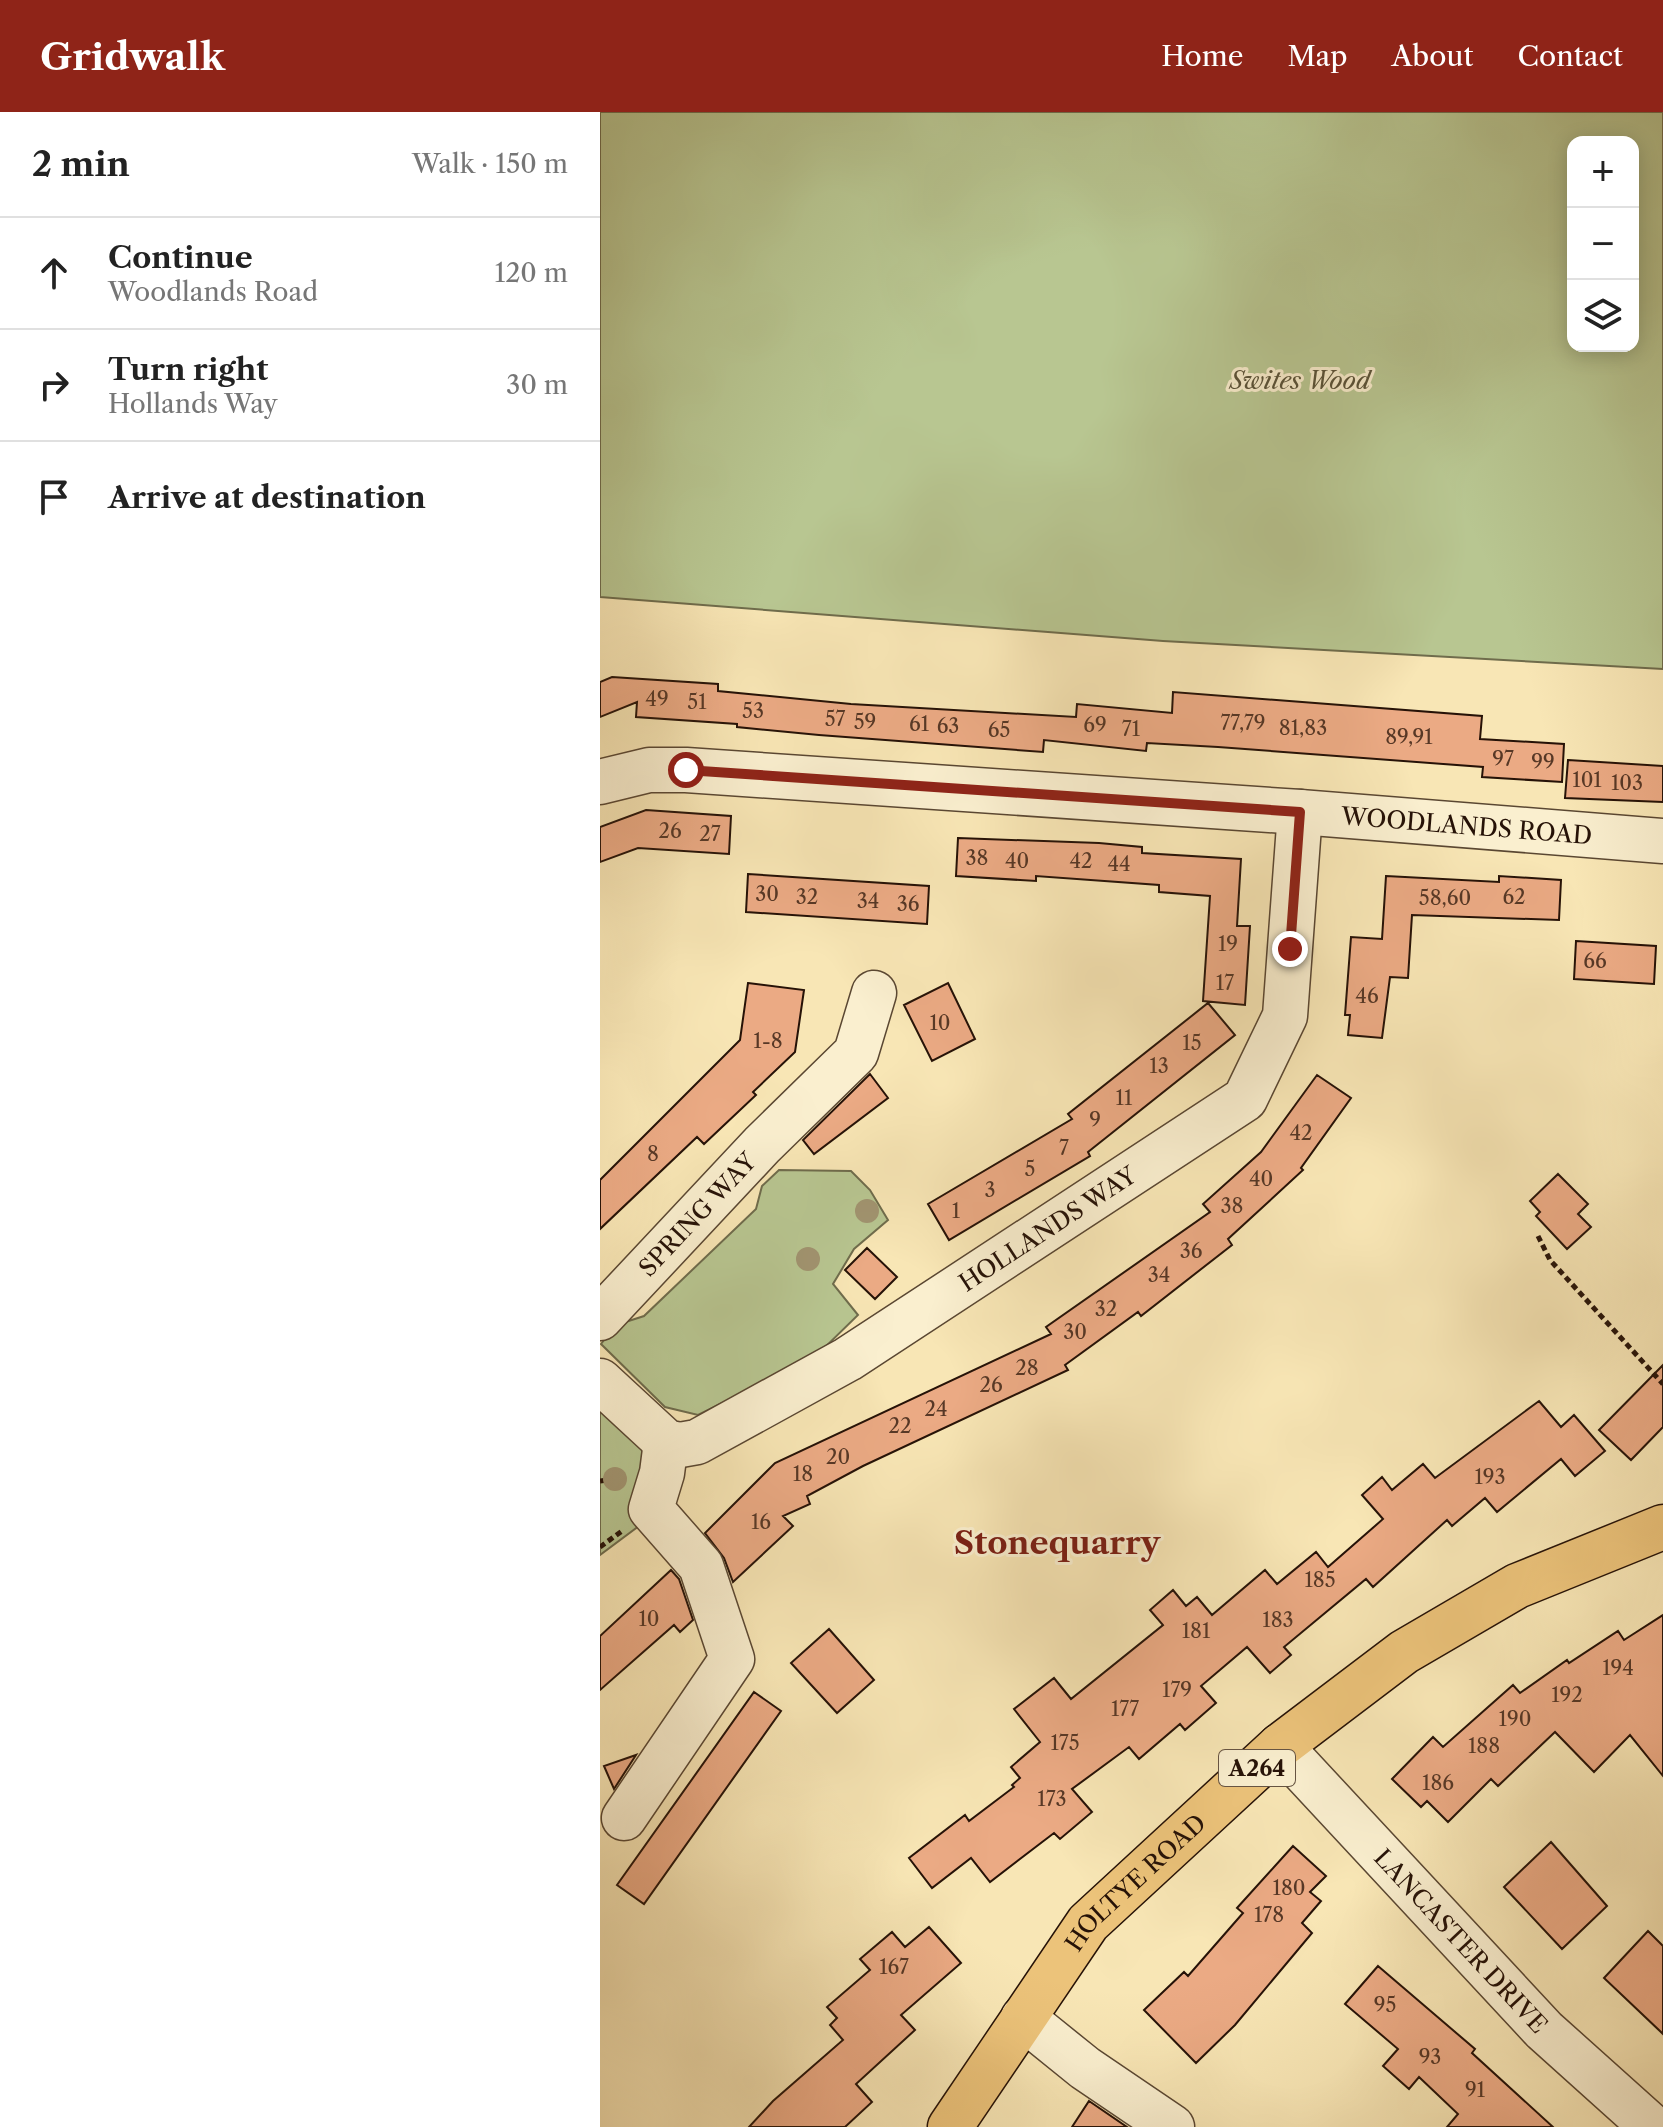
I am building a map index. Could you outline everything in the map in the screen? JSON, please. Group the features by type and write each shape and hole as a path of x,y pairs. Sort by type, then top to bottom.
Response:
{"main road":[{"name":"HOLTYE ROAD","path":"950,2127 1088,1923 1280,1746 1404,1652 1505,1593 1663,1527"}],"street":[{"name":"WOODLANDS ROAD","path":"600,782 649,770 686,770 1300,812 1663,841"},
{"name":"HOLLANDS WAY","path":"666,1442 697,1442 848,1359 1245,1099 1285,1016 1300,812"},
{"name":"SPRING WAY","path":"600,1318 762,1145 856,1053 874,993"},
{"path":"600,1381 666,1442 651,1509 701,1566 732,1659 624,1818"},
{"name":"LANCASTER DRIVE","path":"1280,1746 1544,2030 1652,2127"},
{"path":"1023,2018 1085,2068 1172,2127"}],"path":[{"path":"1538,1236 1550,1260 1663,1384"}],"green space":[{"name":"Swites Wood","path":"600,112 1663,112 1663,669 1163,641 600,597"},
{"path":"779,1170 851,1171 870,1190 888,1220 854,1249 833,1284 858,1315 815,1357 698,1415 665,1407 601,1344 616,1325 644,1316 756,1209 762,1186"},
{"path":"600,1408 651,1451 647,1520 600,1555"}],"building":[{"path":"612,677 718,684 718,691 851,704 1076,717 1077,704 1172,713 1173,692 1482,716 1480,739 1564,744 1562,782 1482,777 1483,767 1218,747 1147,743 1146,751 1044,740 1043,752 819,735 737,727 737,724 636,717 637,702 600,717 600,682"},
{"path":"1568,760 1663,766 1663,802 1565,798"},
{"path":"646,810 731,816 729,854 638,848 600,862 600,827"},
{"path":"958,838 1099,843 1142,847 1142,853 1241,859 1237,926 1250,926 1245,1005 1203,1001 1210,896 1159,892 1159,885 1036,876 1036,881 956,876"},
{"path":"748,874 929,886 927,924 746,912"},
{"path":"1386,876 1499,882 1499,876 1561,880 1559,920 1412,915 1408,978 1390,977 1382,1038 1348,1035 1350,1015 1345,1015 1351,937 1382,939"},
{"path":"1576,941 1656,946 1654,984 1574,979"},
{"path":"748,983 804,990 795,1052 753,1092 756,1095 704,1144 697,1137 600,1229 600,1180 740,1040"},
{"path":"948,983 975,1039 932,1061 904,1005"},
{"path":"1208,1003 1235,1035 1088,1152 1090,1156 949,1240 928,1204 1072,1119 1068,1114"},
{"path":"870,1074 888,1098 814,1154 803,1140"},
{"path":"1317,1075 1351,1098 1301,1168 1303,1170 1228,1239 1232,1245 1141,1316 1138,1312 1065,1365 1068,1370 863,1466 807,1496 810,1504 783,1516 793,1526 733,1582 724,1558 705,1533 775,1463 1051,1334 1046,1327 1210,1212 1203,1204 1261,1152"},
{"path":"1558,1174 1588,1204 1578,1214 1591,1227 1567,1249 1536,1216 1540,1212 1530,1201"},
{"path":"867,1248 897,1277 875,1299 845,1270"},
{"path":"1663,1365 1663,1427 1631,1460 1599,1430"},
{"path":"1539,1401 1561,1427 1574,1415 1605,1451 1575,1476 1561,1459 1497,1512 1485,1498 1452,1526 1447,1520 1373,1587 1366,1579 1284,1647 1291,1655 1270,1673 1247,1647 1201,1686 1216,1703 1185,1730 1180,1724 1139,1759 1129,1747 1072,1789 1092,1812 1060,1839 1054,1833 990,1882 971,1858 932,1888 909,1858 965,1815 969,1821 1014,1787 1012,1785 1020,1778 1011,1767 1040,1742 1014,1709 1054,1678 1071,1699 1163,1625 1150,1610 1173,1590 1186,1606 1197,1597 1212,1615 1265,1570 1277,1584 1316,1552 1328,1567 1383,1519 1362,1495 1382,1477 1392,1490 1423,1464 1435,1478"},
{"path":"671,1570 679,1579 693,1620 680,1632 674,1625 600,1690 600,1636"},
{"path":"1663,1615 1663,1776 1630,1735 1594,1772 1555,1732 1498,1786 1491,1779 1448,1822 1427,1801 1421,1807 1392,1779 1433,1737 1443,1747 1513,1685 1520,1693 1567,1660 1569,1663 1618,1631 1624,1640"},
{"path":"829,1629 874,1680 837,1713 791,1663"},
{"path":"754,1692 781,1711 644,1904 617,1885"},
{"path":"636,1755 614,1789 604,1766"},
{"path":"1551,1842 1607,1906 1562,1949 1504,1887"},
{"path":"1293,1846 1326,1876 1310,1892 1321,1901 1302,1923 1312,1933 1235,2025 1196,2063 1144,2010 1184,1972 1188,1976 1243,1913 1237,1908"},
{"path":"929,1927 961,1963 901,2015 915,2030 856,2084 872,2102 845,2127 749,2127 773,2101 843,2040 830,2025 837,2018 827,2007 870,1970 860,1959 892,1932 905,1947"},
{"path":"1648,1931 1663,1946 1663,2034 1604,1978"},
{"path":"1378,1966 1475,2049 1472,2053 1553,2127 1447,2127 1458,2114 1419,2077 1409,2089 1383,2066 1398,2049 1345,2004"},
{"path":"1089,2101 1127,2127 1072,2127"}],"district":[{"name":"Stonequarry","path":"1057,1542"}],"route":[{"path":"686,770 1300,812 1290,949"}]}
